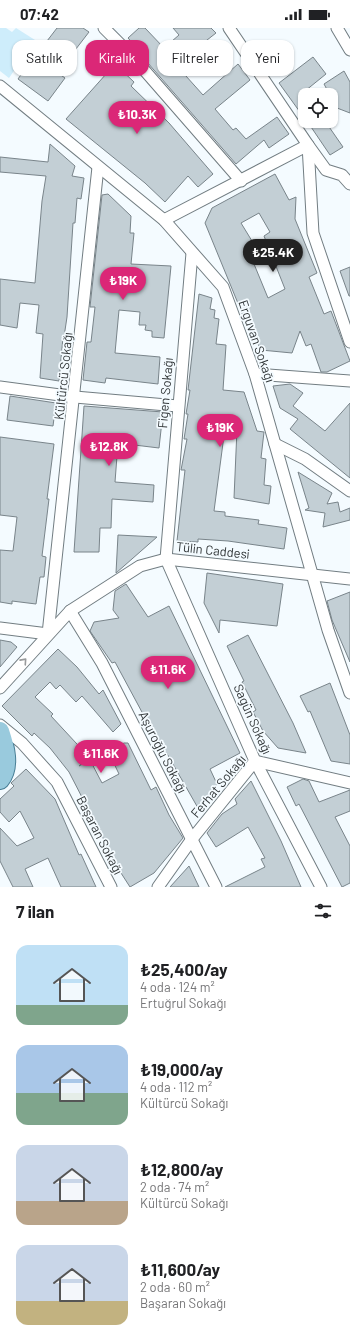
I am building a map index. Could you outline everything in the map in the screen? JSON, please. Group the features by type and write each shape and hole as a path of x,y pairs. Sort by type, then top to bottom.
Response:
{"main road":[{"path":"0,731 5,747 6,766 0,780"}],"street":[{"path":"104,28 132,56 241,182"},
{"path":"229,28 326,170 342,175 350,184"},
{"path":"337,28 350,50"},
{"path":"0,100 2,88"},
{"name":"Erguvan Sokağı","path":"2,88 164,220 223,287 255,374 314,575 328,630 350,693"},
{"path":"164,220 241,182 308,145"},
{"path":"308,145 313,233 350,342"},
{"name":"Kültürcü Sokağı","path":"48,634 75,397 98,167"},
{"name":"Figen Sokağı","path":"166,559 192,253"},
{"path":"255,374 350,381"},
{"path":"0,387 75,397 178,406"},
{"path":"275,444 305,459 350,491"},
{"name":"Tülin Caddesi","path":"0,688 70,611 140,566 166,559 350,579"},
{"name":"Sagün Sokağı","path":"166,559 255,761 321,887"},
{"name":"Aşuroğlu Sokağı","path":"70,611 102,663 216,887"},
{"path":"0,628 48,634"},
{"name":"Başaran Sokağı","path":"0,725 22,743 57,782 111,887"},
{"name":"Ferhat Sokağı","path":"158,887 192,839 255,761 350,783"}],"shaded area":[{"path":"0,28 6,28 12,32 16,28 35,40 12,40 12,74 9,78 0,71"}],"building":[{"path":"57,28 83,28 89,32 77,48 77,40 48,40"},
{"path":"139,28 145,28 157,41 157,73 149,64 149,40 130,40 128,38"},
{"path":"173,28 211,28 216,33 207,40 173,40 179,35"},
{"path":"313,57 326,74 309,88 298,88 298,109 279,83 288,76 294,76 294,72"},
{"path":"238,64 241,68 241,76 247,76 250,80 215,109 233,130 236,128 246,139 277,117 289,134 269,148 264,140 236,164 159,76 186,76 203,95 224,76 233,76 233,68"},
{"path":"344,71 350,82 350,113 338,108 338,88 326,88 324,84"},
{"path":"20,76 62,76 65,78 48,101 18,79"},
{"path":"104,76 128,76 134,82 131,86 169,123 213,174 198,187 188,176 165,202 145,183 66,119"},
{"path":"312,128 330,128 343,147 330,155"},
{"path":"50,144 75,166 72,176 84,178 81,199 77,198 75,223 73,223 67,317 63,337 59,381 40,378 43,334 36,333 39,305 20,303 17,328 0,325 0,279 35,283 42,201 46,176 0,172 0,157 48,162"},
{"path":"275,174 289,200 296,197 295,219 317,273 309,277 324,314 331,311 350,361 327,372 321,372 311,344 306,346 300,331 292,353 261,350 253,334 251,335 205,223 212,208","holes":["259,213 270,232 264,236 285,289 268,298 247,247 252,241 241,223"]},
{"path":"108,194 131,216 130,233 134,233 131,264 171,266 164,338 152,337 152,331 145,330 146,325 139,325 140,312 119,310 115,353 160,357 158,384 106,378 105,383 83,380 87,342 91,342 95,307 90,307 102,195"},
{"path":"350,267 350,296 349,296 340,271"},
{"path":"199,294 212,298 210,309 215,310 214,318 219,319 216,344 226,345 223,390 244,392 257,431 264,432 261,458 266,459 264,485 271,486 269,504 234,498 237,429 225,428 214,511 225,512 225,516 259,520 258,524 287,528 284,549 228,541 198,539 198,542 177,541 185,470 181,470 187,439 184,439 190,390 188,390"},
{"path":"290,384 303,393 293,406 325,431 350,403 350,478 290,429 298,419 280,408 273,386"},
{"path":"10,396 56,403 53,426 7,420"},
{"path":"84,406 163,412 159,448 118,443 115,482 154,485 153,502 112,499 111,528 100,528 99,552 74,552"},
{"path":"0,437 54,444 42,556 46,557 44,577 40,577 36,604 12,601 12,604 0,602 0,550 13,551 17,517 0,515"},
{"path":"298,472 332,493 327,504 338,502 340,512 350,508 350,520 323,527 325,513 305,510 309,508"},
{"path":"118,535 157,537 116,573"},
{"path":"207,573 283,584 277,626 220,620 219,633 204,603"},
{"path":"126,584 148,617 169,606 240,753 210,769 217,784 198,808 166,752 164,753 115,662 112,663 90,631 94,622 119,618 113,610 115,591"},
{"path":"350,592 350,662 332,620 327,601"},
{"path":"248,635 293,723 306,753 278,748 263,731 253,712 256,710 227,646"},
{"path":"0,640 11,642 17,647 0,667"},
{"path":"58,649 77,667 99,694 103,690 121,724 113,732 82,696 76,702 60,685 56,689 50,682 35,697 53,714 51,716 89,757 79,766 90,760 102,783 119,774 108,751 124,743 128,743 151,790 156,787 169,815 183,838 154,873 130,887 121,873 69,772 50,748 34,733 32,736 2,706"},
{"path":"330,683 350,735 350,764 331,761 310,711 308,712 300,696"},
{"path":"26,769 55,799 79,855 81,854 96,887 61,887 48,858 25,869 33,887 13,887 0,861 0,828 17,846 34,838 20,811 9,822 0,812 0,799 14,786 11,783"},
{"path":"303,779 309,781 319,802 350,790 350,811 335,817 350,846 350,883 342,887 299,804 296,806 287,787"},
{"path":"251,781 281,841 301,887 225,887 265,867 261,859 265,858 248,827 216,847 207,833 222,814 237,804 235,799"},
{"path":"189,866 199,887 170,887"}]}
